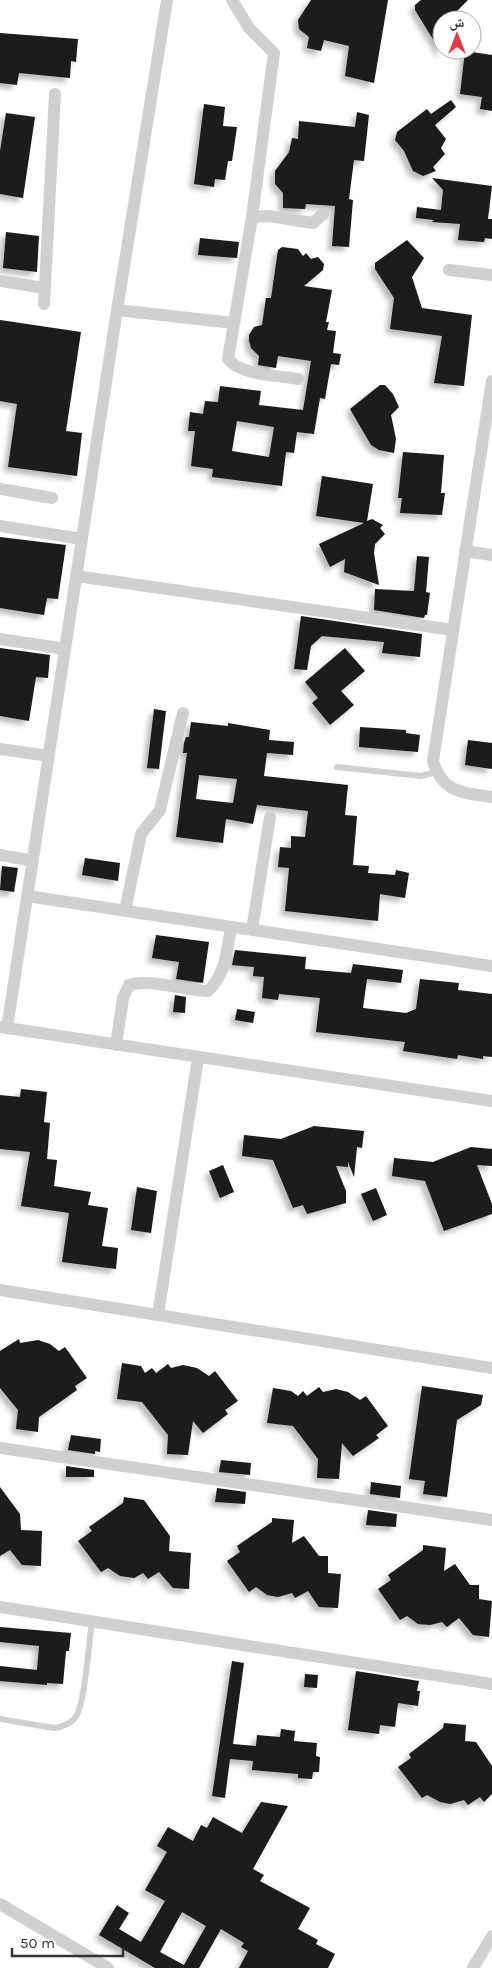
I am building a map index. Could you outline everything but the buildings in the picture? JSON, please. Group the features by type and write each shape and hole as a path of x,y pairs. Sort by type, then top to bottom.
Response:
{"street":[{"path":"168,0 117,310 33,861 3,1028 492,1101"},
{"path":"232,0 249,28 274,53 252,217 228,359 233,366 244,370 298,379"},
{"path":"44,304 55,94"},
{"path":"252,217 269,216 313,223 323,214"},
{"path":"449,270 492,275"},
{"path":"0,281 45,288"},
{"path":"117,310 233,323"},
{"path":"492,381 433,761 436,772 443,782 452,789 492,797"},
{"path":"0,489 52,498"},
{"path":"0,526 82,539"},
{"path":"465,551 492,555"},
{"path":"76,576 453,630"},
{"path":"0,639 65,650"},
{"path":"125,911 141,834 160,810 183,713"},
{"path":"0,749 49,756"},
{"path":"252,930 270,817"},
{"path":"0,855 33,861"},
{"path":"27,896 492,966"},
{"path":"116,1045 123,998 130,986 138,982 191,991 208,991 219,981 231,927"},
{"path":"158,1315 198,1058"},
{"path":"0,1290 492,1368"},
{"path":"0,1448 492,1520"},
{"path":"0,1607 492,1684"},
{"path":"0,1904 108,1968"},
{"path":"473,1968 492,1936"}],"lane":[{"path":"337,767 420,776 436,772"},
{"path":"0,1719 54,1728 62,1727 74,1718 80,1704 92,1621"}]}
